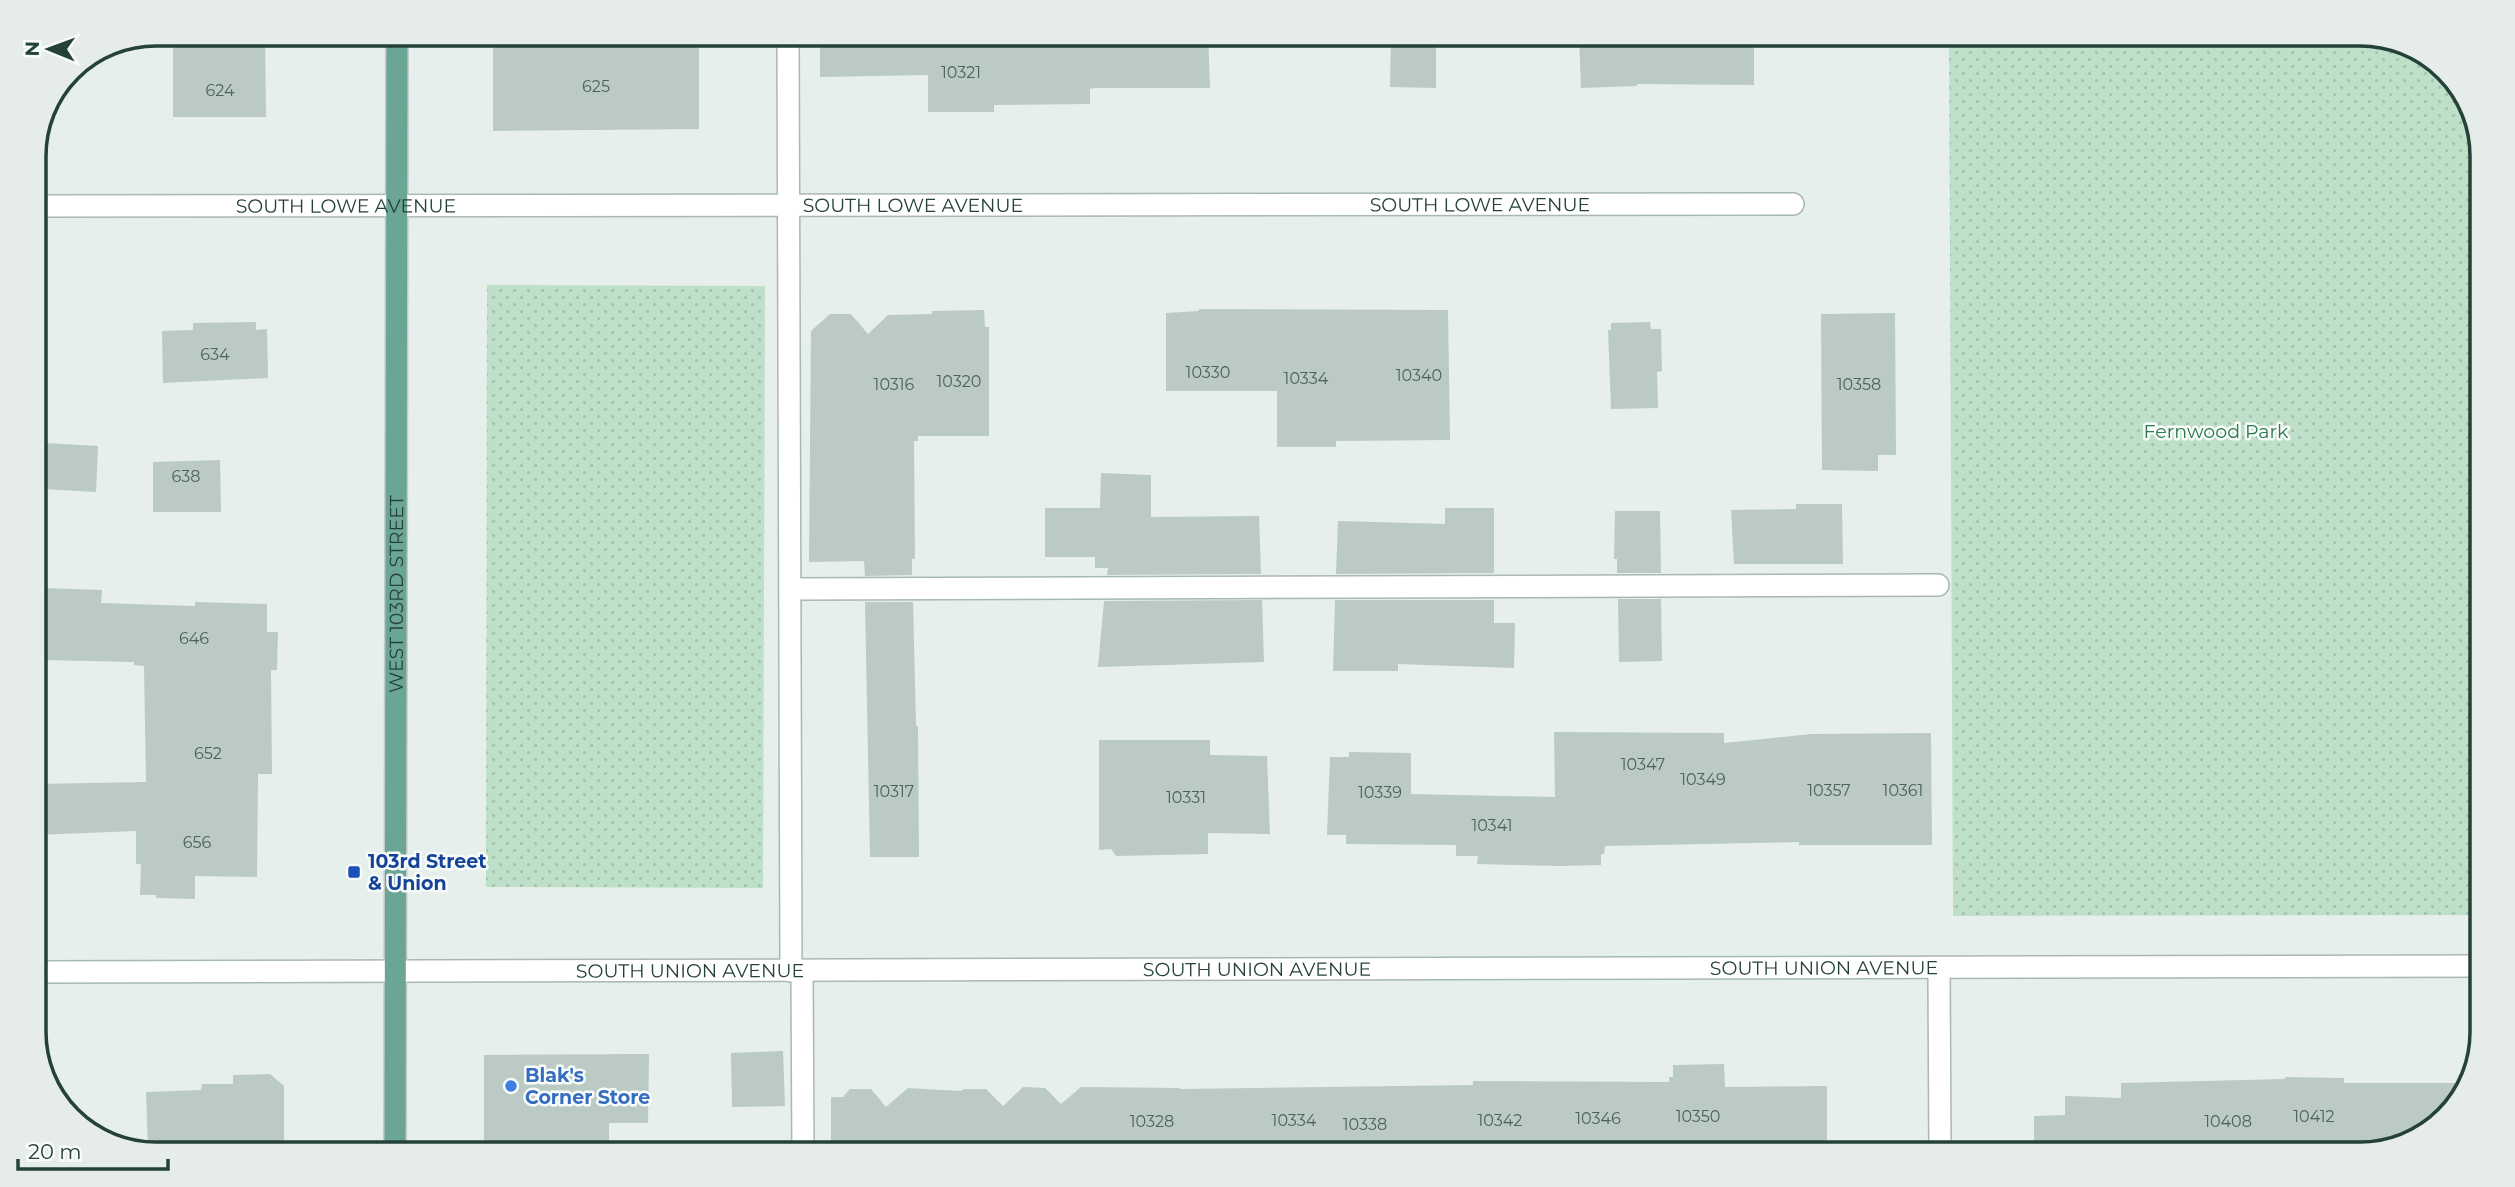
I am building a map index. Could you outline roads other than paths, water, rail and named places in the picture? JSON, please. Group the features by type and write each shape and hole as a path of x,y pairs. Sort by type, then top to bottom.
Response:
{"main road":[{"name":"WEST 103RD STREET","path":"395,1142 397,46"}],"street":[{"path":"788,46 790,589 803,1142"},
{"name":"SOUTH LOWE AVENUE","path":"46,206 1793,204"},
{"path":"790,589 1938,585"},
{"name":"SOUTH UNION AVENUE","path":"46,972 2470,966"},
{"path":"1939,969 1940,1142"}],"place":[{"name":"103rd Street & Union","path":"354,872"},
{"name":"Blak's Corner Store","path":"511,1086"}],"park label":[{"name":"Fernwood Park","path":"2216,431"}]}
